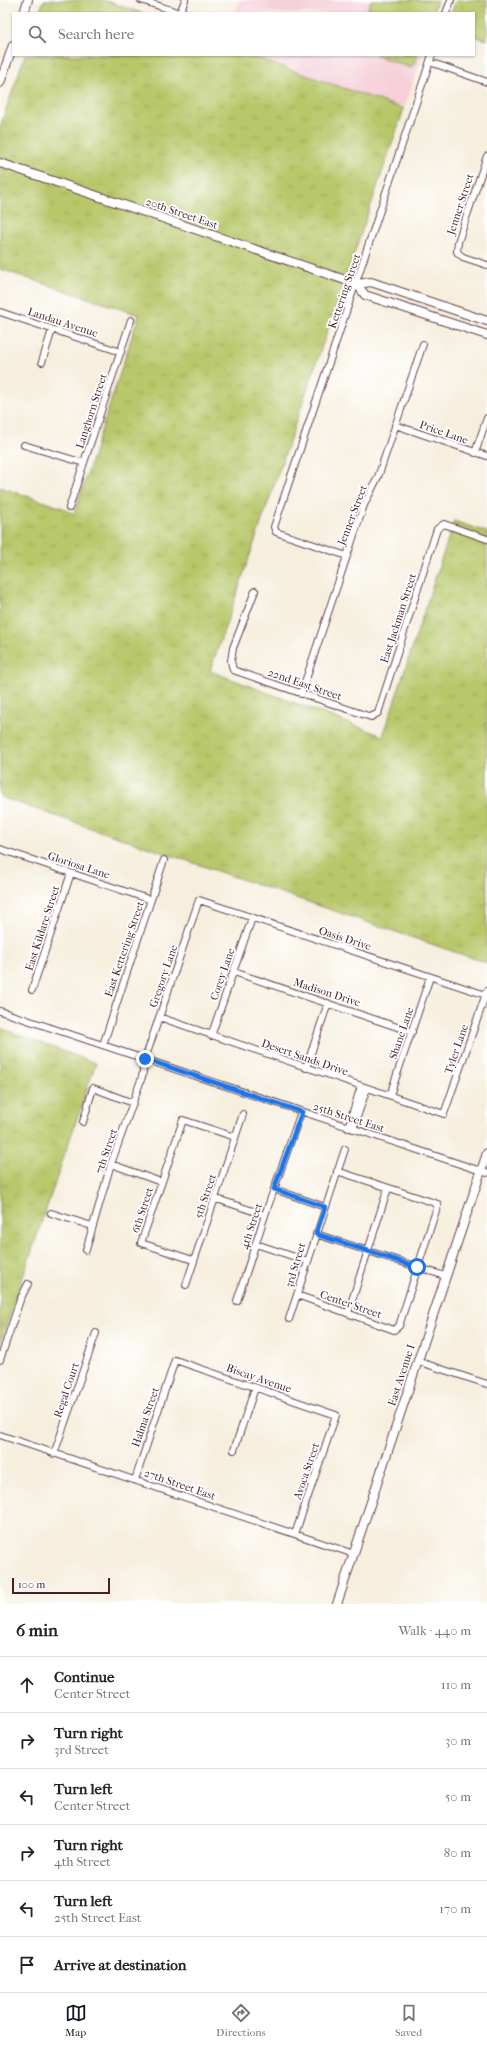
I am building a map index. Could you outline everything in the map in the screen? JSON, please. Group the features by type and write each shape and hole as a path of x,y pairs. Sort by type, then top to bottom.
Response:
{"main road":[{"path":"24,12 28,0"},
{"path":"0,83 12,48"},
{"name":"20th Street East","path":"0,163 357,284 371,282 487,320"},
{"name":"20th Street East","path":"357,284 365,296 487,335"},
{"name":"East Avenue I","path":"337,1604 445,1276 484,1172 487,1153"}],"street":[{"path":"141,0 177,12"},
{"path":"180,12 185,0"},
{"path":"446,12 451,0"},
{"name":"Kettering Street","path":"347,556 276,532 274,527 357,284 432,56"},
{"path":"430,62 487,82"},
{"name":"Jenner Street","path":"487,156 458,242 457,252 463,257 487,265"},
{"name":"Landau Avenue","path":"0,312 121,352"},
{"name":"Langhorn Street","path":"69,508 132,320"},
{"path":"42,362 52,330"},
{"name":"Jenner Street","path":"301,694 364,506 378,477 423,344"},
{"path":"475,453 487,418"},
{"name":"Price Lane","path":"395,425 487,456"},
{"path":"24,445 84,463"},
{"name":"East Jackman Street","path":"371,717 378,713 438,529 444,524 487,539"},
{"name":"22nd East Street","path":"255,592 233,648 231,661 234,670 371,717"},
{"name":"Gloriosa Lane","path":"0,849 151,900"},
{"name":"East Kettering Street","path":"102,1045 164,860"},
{"name":"East Kildare Street","path":"32,990 71,872"},
{"name":"Oasis Drive","path":"199,900 430,977 486,993"},
{"name":"Gregory Lane","path":"145,1059 199,900"},
{"name":"Corey Lane","path":"211,1036 252,918"},
{"name":"Madison Drive","path":"234,972 328,1002 412,1032"},
{"name":"Shane Lane","path":"390,1095 430,977"},
{"name":"Tyler Lane","path":"444,1114 486,993"},
{"path":"306,1068 328,1002"},
{"name":"25th Street East","path":"0,1011 484,1172"},
{"name":"Desert Sands Drive","path":"159,1017 211,1036 444,1114"},
{"name":"7th Street","path":"86,1250 111,1164 142,1077 145,1059"},
{"path":"351,1128 364,1087"},
{"path":"83,1122 93,1088 133,1103"},
{"name":"4th Street","path":"237,1301 265,1215 302,1112"},
{"name":"5th Street","path":"186,1285 193,1260 243,1114"},
{"name":"6th Street","path":"193,1260 141,1243 161,1182 183,1120 235,1137"},
{"name":"3rd Street","path":"289,1319 345,1149"},
{"path":"111,1164 161,1182"},
{"path":"337,1171 438,1204 417,1267"},
{"path":"348,1313 388,1188"},
{"path":"274,1189 325,1207"},
{"path":"214,1198 265,1215"},
{"path":"51,1213 92,1226"},
{"path":"316,1234 445,1276"},
{"path":"256,1244 307,1261"},
{"name":"Center Street","path":"296,1295 394,1330 399,1326 417,1267"},
{"path":"0,1360 20,1300 28,1284"},
{"name":"Regal Court","path":"54,1454 96,1333"},
{"name":"Biscay Avenue","path":"175,1360 336,1415"},
{"name":"Halma Street","path":"135,1480 175,1360"},
{"path":"417,1362 487,1384"},
{"path":"234,1450 255,1388"},
{"name":"Avoca Street","path":"295,1534 336,1415"},
{"name":"27th Street East","path":"0,1435 354,1554"}],"shaded area":[{"path":"239,0 438,0 434,12 235,12"},
{"path":"251,56 423,56 404,109"}],"green space":[{"path":"44,0 104,0 139,12 39,12"},
{"path":"371,0 437,0 433,12 367,12"},
{"path":"456,0 487,0 487,40 475,36 475,12 451,12"},
{"path":"25,56 251,56 404,109 210,671 383,736 454,521 487,532 487,963 0,797 0,487 63,508 74,514 139,315 0,269 0,127"},
{"path":"377,56 418,56 411,68"},
{"path":"0,1028 96,1063 0,1344"}],"route":[{"path":"145,1059 302,1112 274,1189 325,1207 316,1234 417,1267"}]}
